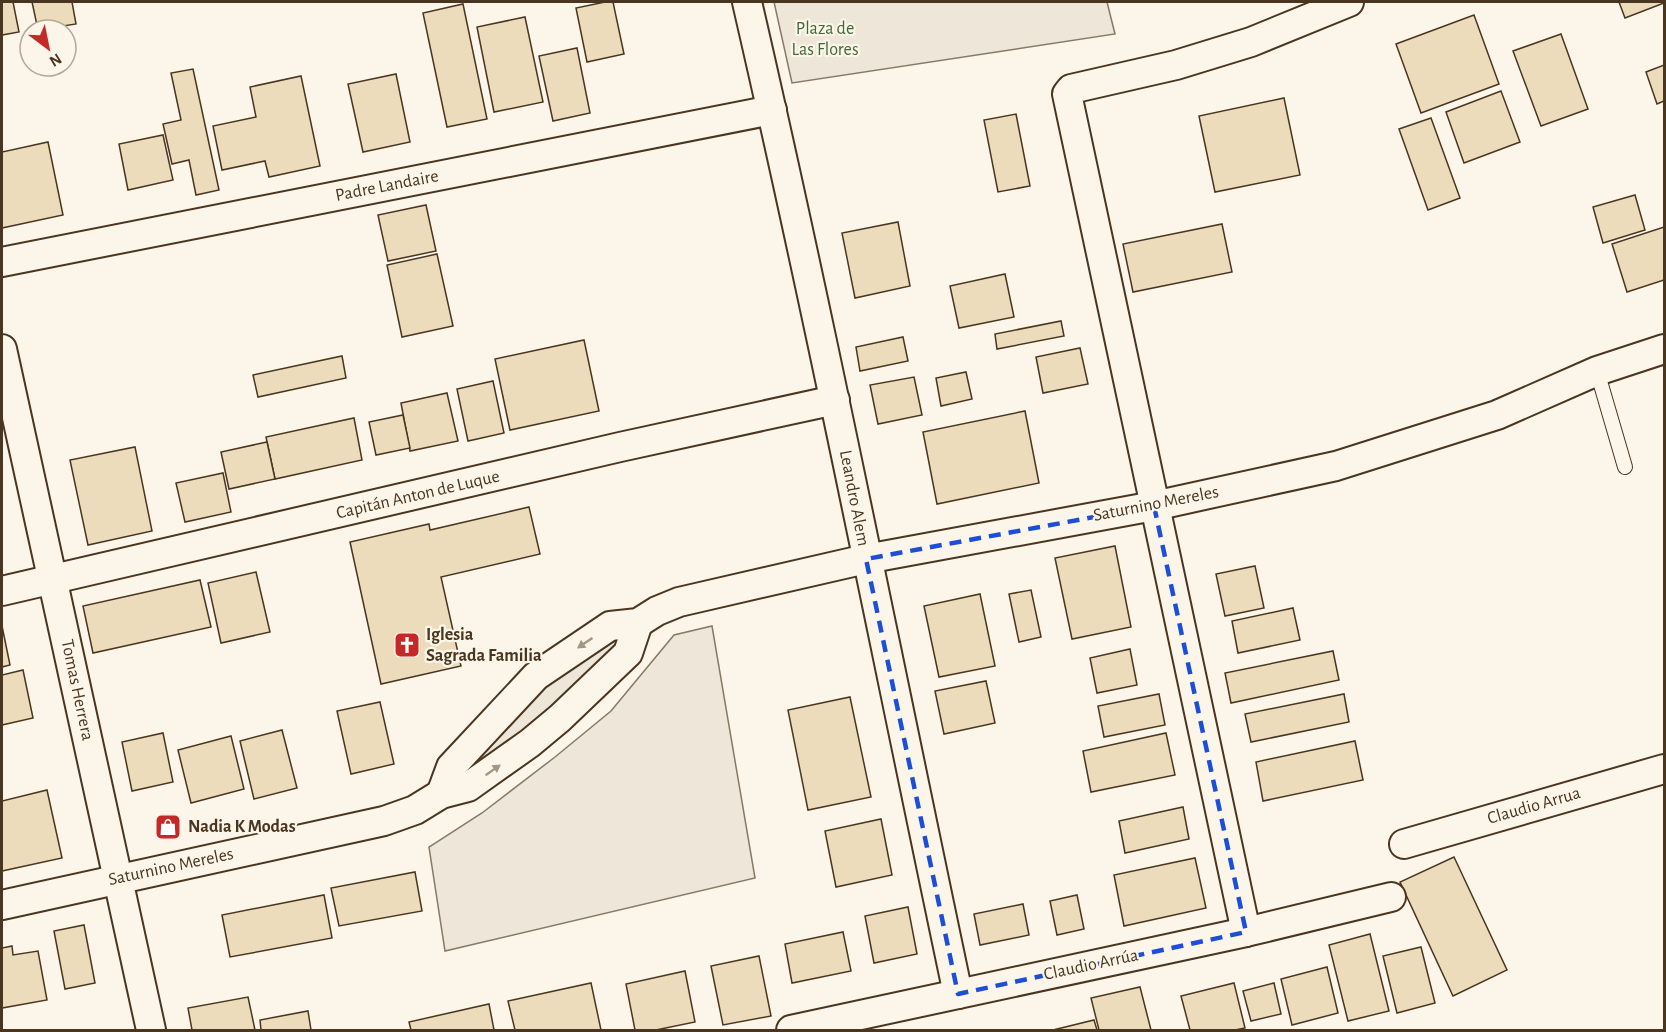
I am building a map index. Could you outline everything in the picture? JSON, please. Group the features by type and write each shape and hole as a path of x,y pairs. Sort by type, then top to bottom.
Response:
{"street":[{"name":"Leandro Alem","path":"747,2 835,400 958,994"},
{"path":"1246,932 1067,94 1068,91 1176,64 1251,42 1348,2"},
{"name":"Padre Landaire","path":"2,262 772,110"},
{"name":"Tomas Herrera","path":"2,349 151,1030"},
{"name":"Saturnino Mereles","path":"441,794 451,767 536,676 610,626 638,623 657,611 679,602 866,558 1154,506 1336,466 1497,415 1597,371 1665,349"},
{"name":"Capitán Anton de Luque","path":"2,591 620,447 835,400"},
{"name":"Saturnino Mereles","path":"2,905 384,821 415,810 441,794 468,787 530,743 560,718 628,653 638,623"},
{"name":"Claudio Arrua","path":"1404,844 1665,769"},
{"name":"Claudio Arrúa","path":"791,1030 1246,932 1391,897"}],"lane":[{"path":"1597,371 1625,466"}],"highlighted area":[{"path":"1154,506 1246,932 958,994 866,559"}],"green space":[{"name":"Plaza de Las Flores","path":"774,2 1107,2 1115,34 792,83"},
{"path":"712,626 755,878 445,951 429,847 482,813 611,711 674,635"},
{"path":"617,635 624,638 559,703 455,783 538,687"}],"building":[{"path":"2,2 13,2 18,32 2,35"},
{"path":"32,2 72,2 75,18 35,18"},
{"path":"613,2 624,54 587,62 576,8"},
{"path":"1619,2 1664,2 1664,3 1625,18"},
{"path":"463,4 487,119 447,127 423,13"},
{"path":"1474,15 1499,84 1421,113 1396,44"},
{"path":"525,17 543,102 494,112 477,27"},
{"path":"1561,34 1588,109 1541,126 1513,51"},
{"path":"577,48 590,113 553,121 539,56"},
{"path":"1664,65 1664,101 1657,104 1646,72"},
{"path":"193,69 219,190 196,195 189,160 172,164 163,124 181,120 171,73"},
{"path":"396,74 410,142 363,152 348,84"},
{"path":"301,76 320,166 269,177 265,161 222,170 213,126 256,117 250,87"},
{"path":"1501,91 1520,142 1464,163 1446,112"},
{"path":"1284,98 1300,175 1215,192 1199,116"},
{"path":"1016,114 1030,186 998,192 984,120"},
{"path":"1431,118 1460,198 1428,210 1399,129"},
{"path":"163,135 173,180 128,190 119,144"},
{"path":"48,142 63,215 2,228 2,152"},
{"path":"1635,195 1645,230 1603,243 1593,207"},
{"path":"426,205 436,251 388,261 378,215"},
{"path":"898,222 910,286 855,298 842,233"},
{"path":"1222,224 1232,272 1133,292 1123,244"},
{"path":"1664,227 1664,280 1627,292 1612,244"},
{"path":"437,254 453,326 402,337 387,265"},
{"path":"1005,274 1014,317 959,328 950,286"},
{"path":"1061,321 1064,336 997,349 995,334"},
{"path":"903,337 908,361 860,371 856,347"},
{"path":"584,340 599,411 510,430 495,359"},
{"path":"1080,348 1088,384 1043,393 1036,357"},
{"path":"342,356 346,378 258,397 253,375"},
{"path":"966,372 972,399 941,406 936,378"},
{"path":"914,377 922,415 878,424 870,385"},
{"path":"493,381 504,433 468,441 457,389"},
{"path":"447,393 458,441 410,451 401,403"},
{"path":"1025,411 1039,483 937,504 923,432"},
{"path":"403,415 410,448 376,455 369,422"},
{"path":"354,418 362,460 275,479 266,437"},
{"path":"267,442 275,479 229,489 221,452"},
{"path":"135,447 152,531 88,545 70,460"},
{"path":"223,473 231,512 185,522 176,483"},
{"path":"529,507 540,554 441,577 461,666 381,684 350,542 429,524 430,530"},
{"path":"1115,546 1131,627 1072,639 1055,558"},
{"path":"1255,566 1264,608 1225,616 1216,574"},
{"path":"256,572 270,632 221,643 208,583"},
{"path":"200,580 211,627 93,653 83,606"},
{"path":"1031,590 1041,637 1019,642 1009,594"},
{"path":"980,594 995,666 939,677 924,606"},
{"path":"1293,608 1300,640 1238,653 1232,621"},
{"path":"2,626 10,665 2,667"},
{"path":"1130,649 1137,685 1097,693 1090,658"},
{"path":"1333,651 1339,680 1231,703 1225,673"},
{"path":"23,670 33,718 2,725 2,675"},
{"path":"986,681 995,723 944,734 935,691"},
{"path":"1159,694 1165,725 1104,737 1098,706"},
{"path":"1344,694 1349,722 1251,742 1245,714"},
{"path":"850,697 871,797 808,810 788,710"},
{"path":"380,702 394,764 351,774 337,711"},
{"path":"282,730 297,788 254,799 240,741"},
{"path":"163,733 173,782 132,791 122,742"},
{"path":"1166,733 1175,775 1091,792 1083,751"},
{"path":"231,736 244,789 191,803 178,750"},
{"path":"1355,741 1363,780 1263,801 1256,762"},
{"path":"47,790 62,858 2,871 2,801"},
{"path":"1183,807 1189,839 1125,853 1119,821"},
{"path":"881,819 892,875 836,887 825,831"},
{"path":"1454,857 1507,970 1453,996 1400,882"},
{"path":"1195,858 1206,908 1124,926 1114,875"},
{"path":"415,872 422,911 339,926 331,888"},
{"path":"324,895 332,938 230,957 222,915"},
{"path":"1077,895 1084,929 1057,935 1050,901"},
{"path":"1023,904 1029,935 980,945 974,914"},
{"path":"908,907 917,954 874,963 865,916"},
{"path":"84,925 95,983 65,989 54,931"},
{"path":"843,932 851,971 792,983 785,944"},
{"path":"1370,934 1389,1011 1348,1021 1329,945"},
{"path":"12,946 13,955 38,951 47,1000 2,1008 2,948"},
{"path":"1421,947 1435,1003 1397,1013 1383,956"},
{"path":"759,956 771,1016 723,1025 711,966"},
{"path":"1327,967 1338,1013 1292,1025 1281,979"},
{"path":"685,971 695,1022 656,1030 635,1030 626,984"},
{"path":"591,983 601,1030 515,1030 508,1001"},
{"path":"1234,983 1245,1028 1190,1030 1181,996"},
{"path":"1274,983 1281,1014 1251,1021 1243,991"},
{"path":"1140,987 1151,1030 1099,1030 1091,998"},
{"path":"248,997 255,1030 192,1030 188,1008"},
{"path":"489,1004 494,1030 411,1030 409,1022"},
{"path":"308,1011 311,1030 261,1030 260,1020"},
{"path":"1094,1020 1097,1030 1053,1030"}],"place":[{"name":"Iglesia Sagrada Familia","path":"407,645"},
{"name":"Nadia K Modas","path":"168,827"}]}
